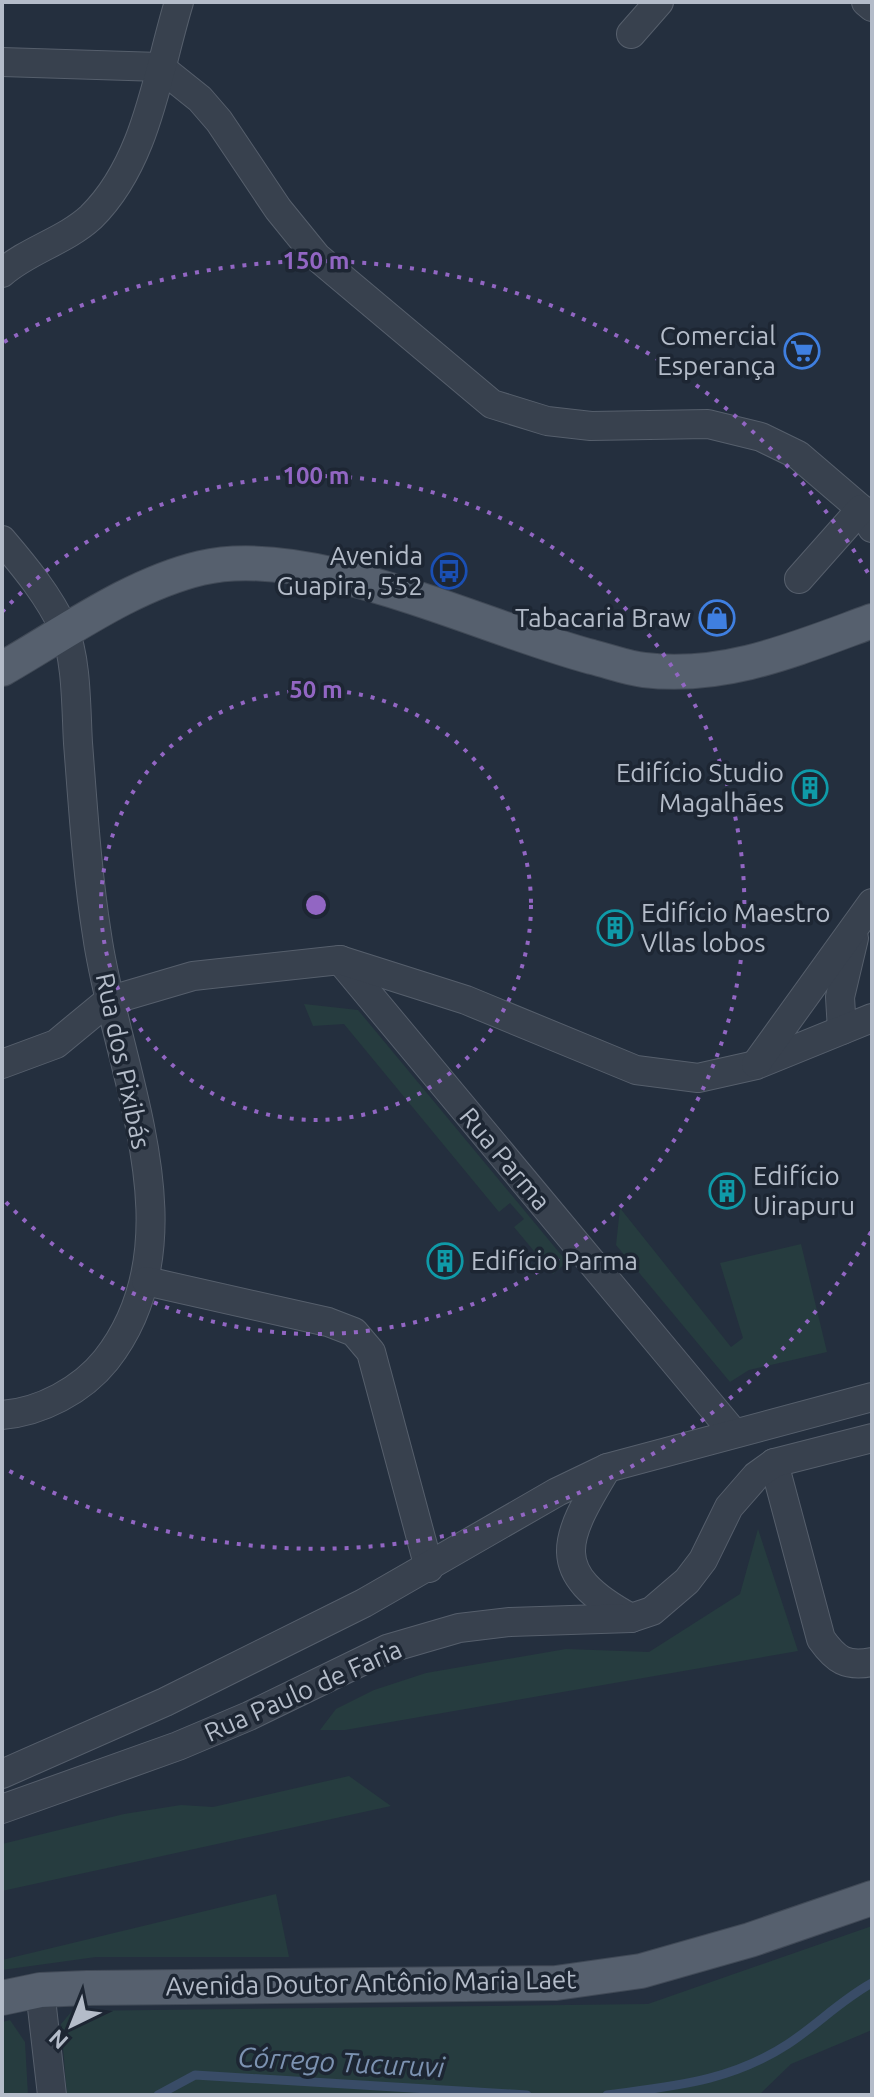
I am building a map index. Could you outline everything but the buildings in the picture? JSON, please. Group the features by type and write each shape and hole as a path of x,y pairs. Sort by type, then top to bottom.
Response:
{"main road":[{"path":"2,669 134,594 200,569 260,564 358,581 557,647 644,670 745,667 872,621"},
{"name":"Avenida Doutor Antônio Maria Laet","path":"2,1998 40,1990 556,1983 641,1971 750,1940 872,1898"}],"street":[{"path":"2,273 89,218 118,184 137,146 179,2"},
{"path":"631,34 659,2"},
{"path":"866,2 872,7"},
{"path":"2,62 160,67 200,99 219,121 278,209 317,257 492,404 547,421 591,426 708,424 761,437 798,455 867,519 799,579"},
{"name":"Rua dos Pixibás","path":"2,540 50,602 65,632 75,696 95,919 108,1001 139,1119 151,1246 146,1281 126,1335 99,1369 71,1393 37,1407 2,1415"},
{"path":"842,1030 840,997 865,912"},
{"path":"756,1065 865,912"},
{"path":"2,1064 56,1044 108,1001 193,976 340,960 466,1000 636,1070 698,1078 756,1065 872,1018"},
{"name":"Rua Parma","path":"340,960 733,1432"},
{"path":"146,1281 328,1322 354,1332 371,1352 429,1568"},
{"name":"Rua Paulo de Faria","path":"2,1774 165,1702 429,1568 557,1492 607,1468 872,1397"},
{"name":"Rua Paulo de Faria","path":"2,1809 192,1740 387,1649 459,1628 510,1622 631,1618 652,1611 687,1581 729,1507 742,1490 774,1463 872,1438"},
{"path":"774,1463 821,1639 835,1658 854,1665 872,1662"},
{"path":"607,1468 581,1515 571,1551 574,1570 597,1599 631,1618"},
{"path":"2,1754 33,1760"},
{"path":"40,1990 52,2095"}],"green space":[{"path":"304,1004 358,1010 567,1262 553,1274 514,1227 524,1219 510,1203 499,1212 344,1024 313,1026"},
{"path":"620,1208 731,1347 743,1338 720,1263 801,1244 827,1352 749,1370 730,1382 616,1245"},
{"path":"758,1529 798,1651 345,1730 320,1730 336,1709 374,1690 426,1673 566,1649 649,1652 740,1594"},
{"path":"349,1776 391,1806 2,1891 2,1844 124,1814 181,1805 213,1807"},
{"path":"276,1894 289,1957 96,1957 2,1970 2,1960"},
{"path":"872,1926 872,2030 791,2064 759,2095 67,2095 61,2024 72,2011 648,2004"},
{"path":"10,2020 25,2042 28,2095 2,2095 2,2022"}],"waterway":[{"name":"Córrego Tucuruvi","path":"607,2095 700,2080 745,2067 788,2044 872,1983"},
{"name":"Córrego Tucuruvi","path":"158,2095 195,2075 527,2095"}],"place":[{"name":"Comercial Esperança","path":"802,351"},
{"name":"Avenida Guapira, 552","path":"449,571"},
{"name":"Tabacaria Braw","path":"717,618"},
{"name":"Edifício Studio Magalhães","path":"810,788"},
{"name":"Edifício Maestro Vllas lobos","path":"615,928"},
{"name":"Edifício Uirapuru","path":"727,1191"},
{"name":"Edifício Parma","path":"445,1261"}]}
